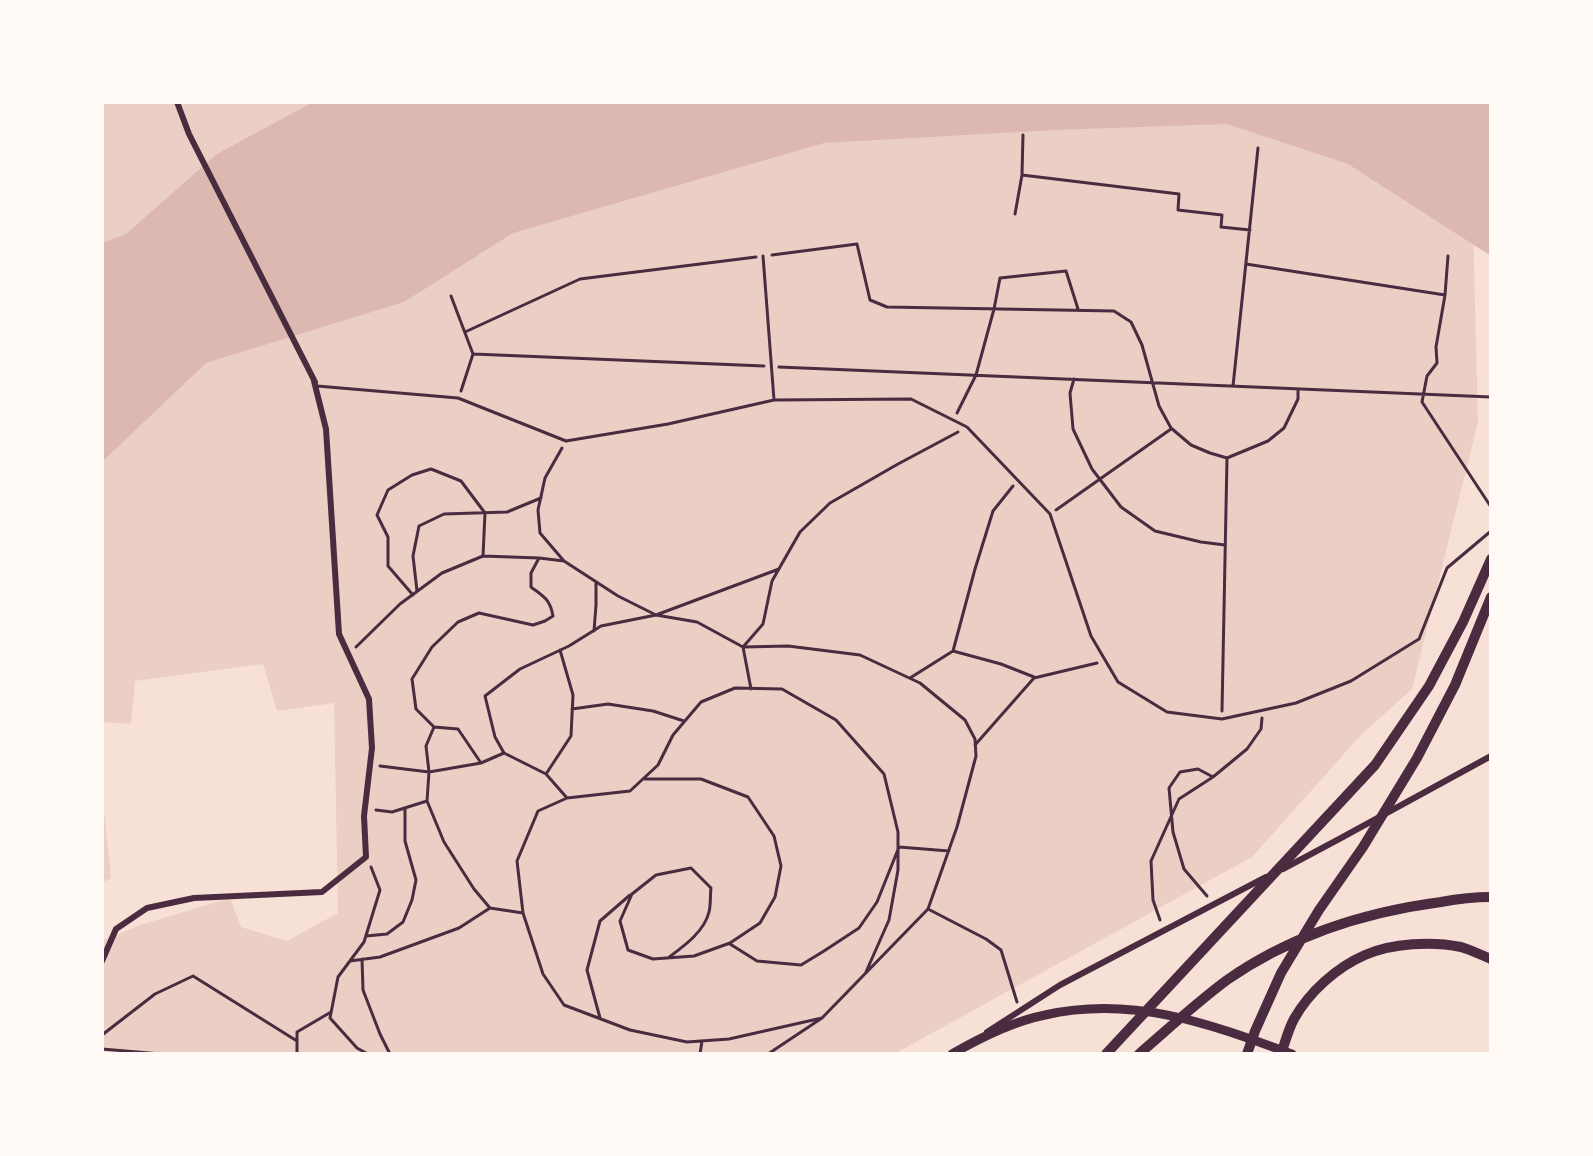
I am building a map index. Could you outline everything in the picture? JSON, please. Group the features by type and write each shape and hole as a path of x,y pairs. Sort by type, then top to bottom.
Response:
{"highway":[{"path":"1106,1054 1375,765 1429,686 1463,622 1489,568 1491,559"},
{"path":"1247,1054 1281,973 1319,910 1363,848 1417,758 1455,685 1491,597"},
{"path":"1139,1054 1191,1008 1229,979 1279,950 1324,930 1367,916 1412,906 1491,897"},
{"path":"1281,1054 1293,1020 1309,997 1334,974 1365,955 1396,946 1425,944 1461,947 1491,959"}],"main road":[{"path":"956,1052 1005,1028 1044,1015 1120,1008 1186,1018 1292,1054"}],"street":[{"path":"102,961 116,929 147,908 194,898 322,892 366,857 365,809 372,748 369,699 339,634 326,429 316,383 189,134 177,102"},
{"path":"956,1052 1060,984 1341,838 1491,756"}],"lane":[{"path":"763,256 774,400"},
{"path":"316,383 458,398 566,441 668,424 774,400 911,399 967,427 1050,514 1091,636 1119,682 1167,712 1222,719 1296,703 1351,681 1419,639 1447,568 1491,531"}],"path":[{"path":"1015,214 1022,175 1023,135"},
{"path":"1233,386 1258,148"},
{"path":"1022,175 1179,194 1178,210 1222,214 1221,227 1250,230"},
{"path":"465,332 580,279 857,244 870,300 887,307 1114,311 1131,322 1142,345 1160,406 1172,428 1191,446 1210,453 1227,458 1268,441 1284,428 1298,399 1298,389"},
{"path":"1448,256 1445,295 1436,347 1437,363 1427,376 1422,402 1491,507"},
{"path":"1246,264 1445,295"},
{"path":"953,420 975,375 994,309 1000,278 1066,271 1078,310"},
{"path":"451,296 473,354 458,398"},
{"path":"473,354 1491,397"},
{"path":"1074,379 1070,393 1073,429 1092,469 1121,507 1155,531 1225,545"},
{"path":"743,647 763,624 772,581 800,532 830,503 967,427"},
{"path":"1050,514 1172,428"},
{"path":"566,441 545,478 538,510 540,533 564,561 618,596 656,615 697,622 743,647 788,646 860,655 920,683 965,720 975,739 976,756 957,826 928,909 822,1018 768,1054"},
{"path":"1222,719 1227,458"},
{"path":"413,595 388,566 388,537 377,515 388,490 412,475 431,469 461,481 485,513 483,556"},
{"path":"910,678 953,651 993,511 1018,480"},
{"path":"417,592 413,556 419,526 444,514 507,512 541,498"},
{"path":"349,655 400,604 442,573 483,556 564,561"},
{"path":"481,763 458,729 434,727 416,709 412,679 432,647 458,622 479,613 532,625 553,616 551,605 531,587 531,573 539,558"},
{"path":"567,798 546,774 504,753 495,737 485,696 520,669 560,650 601,626 656,615 779,569"},
{"path":"594,631 596,582"},
{"path":"743,647 751,689"},
{"path":"546,774 571,736 573,694 560,650"},
{"path":"953,651 1001,664 1034,678"},
{"path":"975,745 1034,678 1106,661"},
{"path":"822,1018 729,1039 687,1041 630,1030 564,1005 543,974 523,913 517,861 538,811 567,798 630,791 658,765 673,735 701,702 735,688 782,689 836,720 884,774 898,832 898,870 889,920 866,972"},
{"path":"572,709 608,704 653,711 684,722"},
{"path":"1163,931 1153,900 1151,861 1179,799 1212,777 1246,749 1261,729 1263,710"},
{"path":"434,727 426,746 429,772 427,801 444,842 474,890 490,908 523,913"},
{"path":"370,765 429,772 481,763 504,753"},
{"path":"1212,777 1198,769 1180,772 1169,788 1173,832 1184,869 1213,905"},
{"path":"632,894 620,921 628,950 653,959 694,956 730,944 760,923 775,897 781,866 774,836 748,797 701,779 644,779"},
{"path":"365,809 392,812 427,801"},
{"path":"366,936 387,934 403,922 412,900 416,880 405,841 405,808"},
{"path":"899,847 949,851"},
{"path":"730,944 757,961 801,965 860,928 877,902 899,847"},
{"path":"366,857 380,890 364,942 338,977 330,1018 357,1048 368,1054"},
{"path":"600,1019 587,970 600,921 656,875 691,868 711,888 709,912 699,931 686,945 668,958"},
{"path":"350,961 380,957 459,928 490,908"},
{"path":"928,909 986,939 1001,950 1020,1010"},
{"path":"363,959 363,990 390,1054"},
{"path":"102,1035 155,994 193,976 297,1041"},
{"path":"297,1054 297,1032 332,1012"},
{"path":"700,1054 702,1041"},
{"path":"102,1049 162,1054"}],"shaded area":[{"path":"102,102 1470,102 1478,422 1412,689 1361,735 1252,857 894,1054 102,1054 102,941 140,925 230,898 241,927 287,941 338,913 334,703 277,711 263,664 135,681 131,724 102,722"},
{"path":"313,102 1491,102 1491,256 1348,164 1227,124 1054,130 824,143 513,233 404,302 206,363 102,462 102,243 126,234 217,154"},
{"path":"102,791 111,878 102,883"}]}
